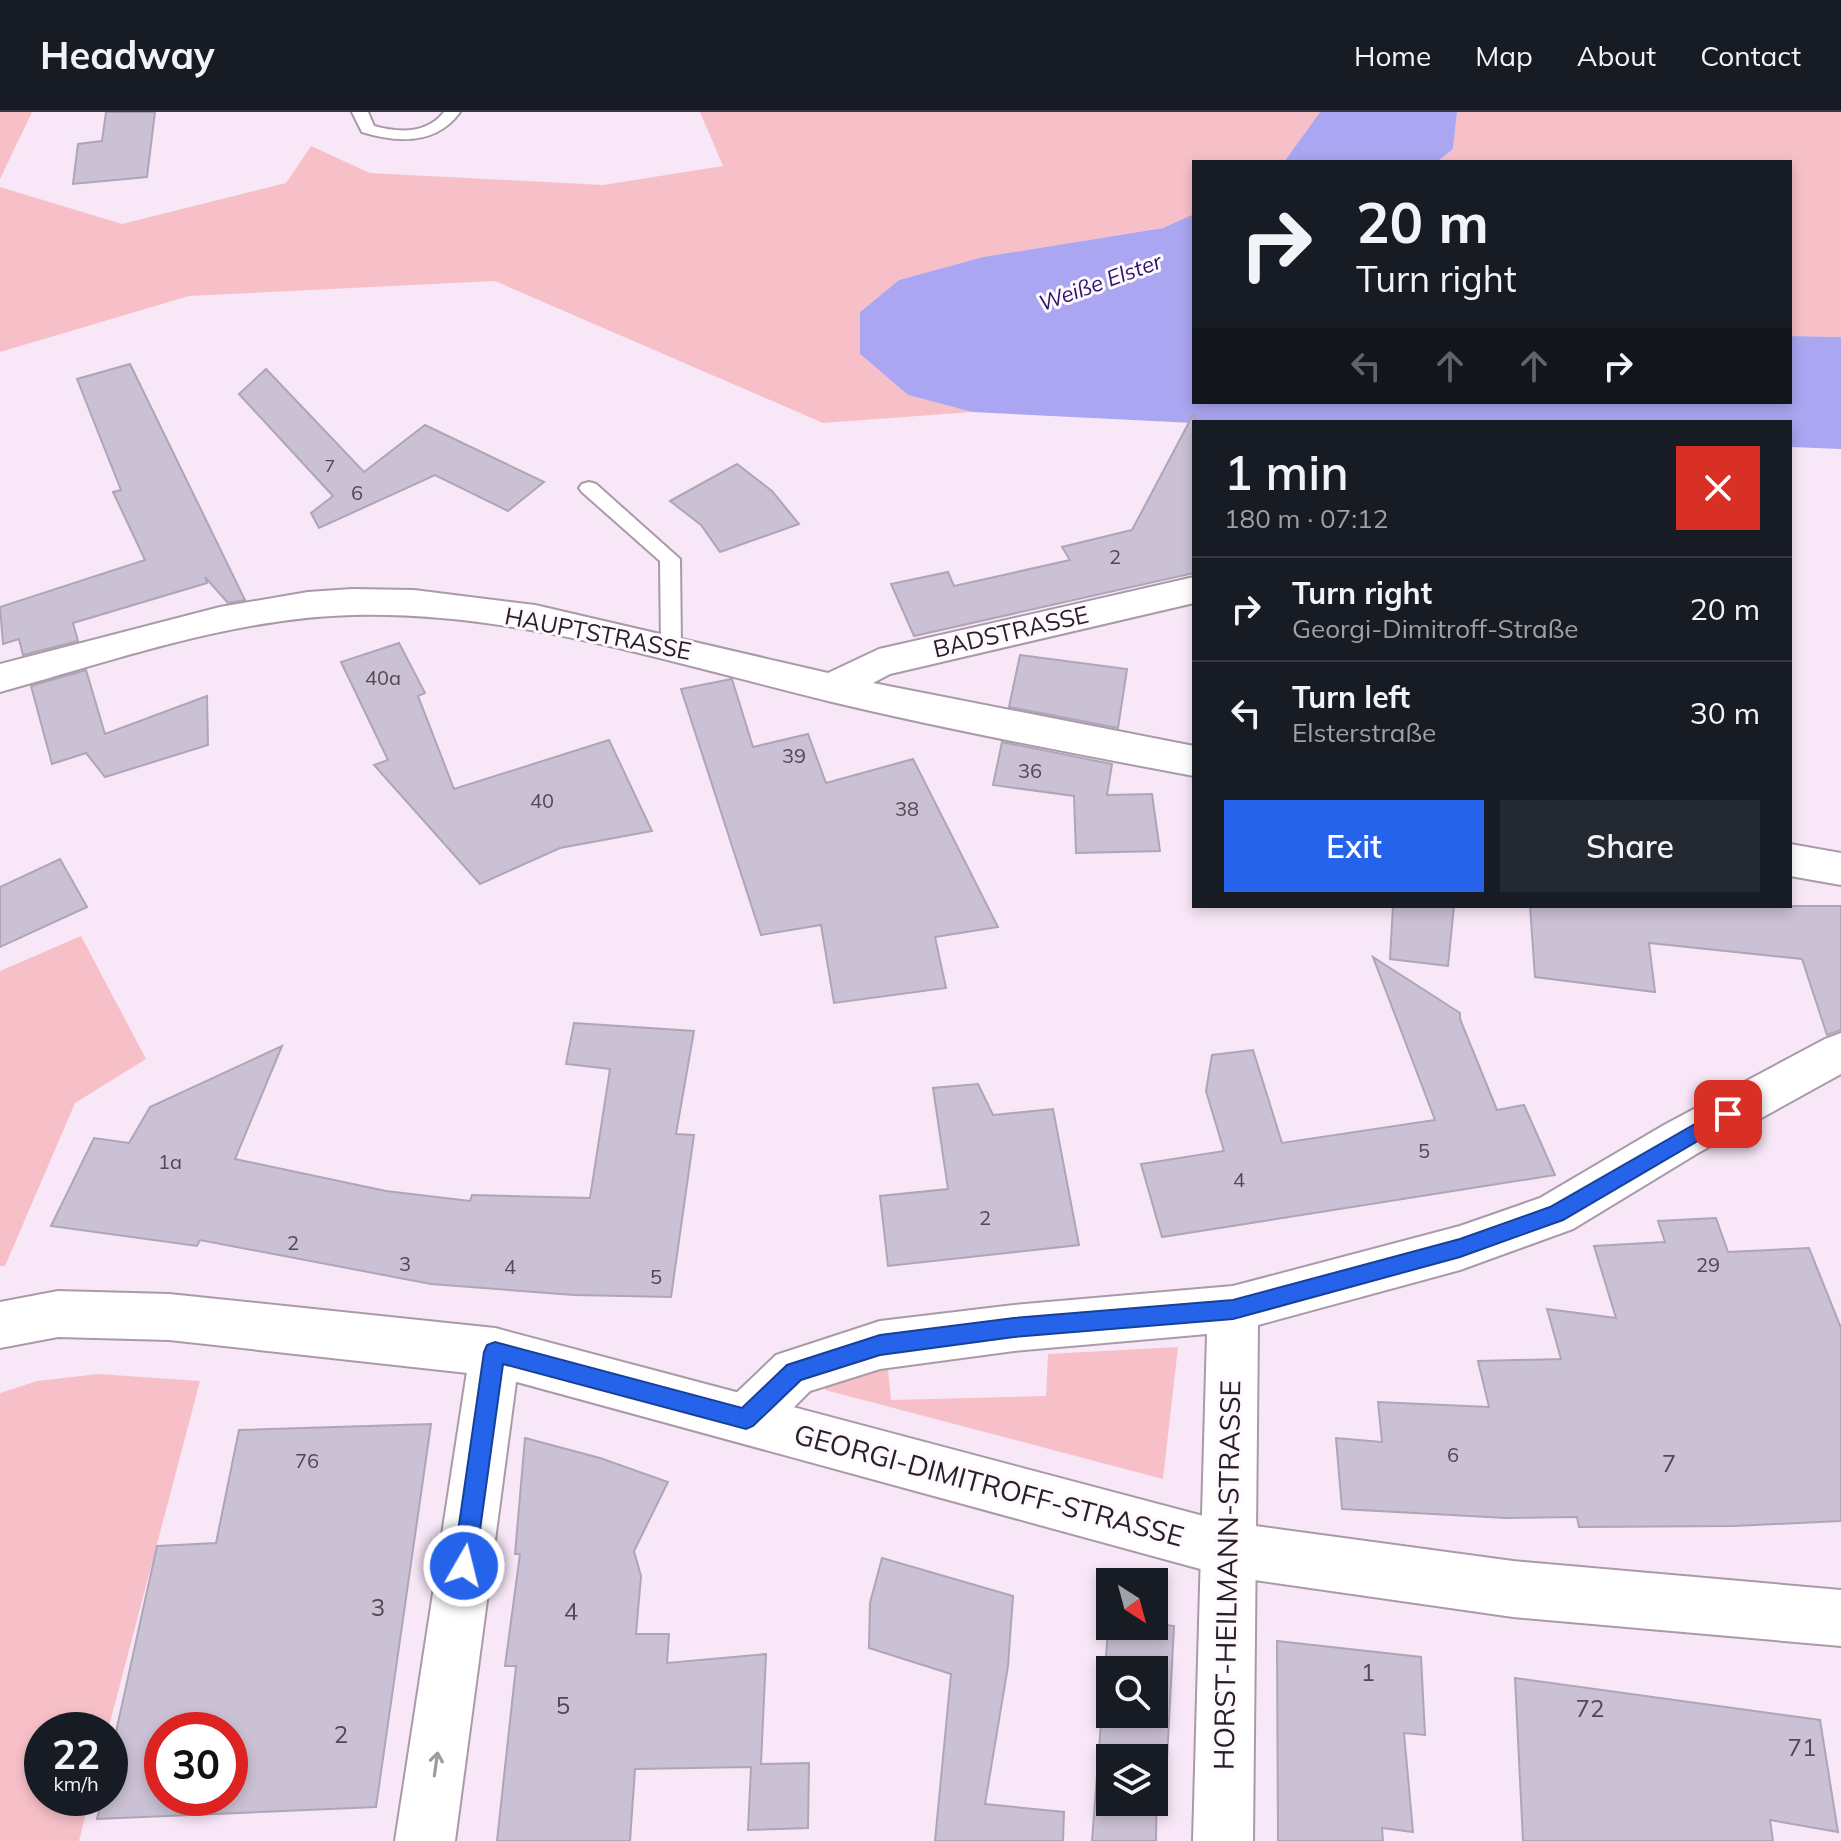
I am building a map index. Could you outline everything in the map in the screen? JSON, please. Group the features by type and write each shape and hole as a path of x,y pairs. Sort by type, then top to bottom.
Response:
{"street":[{"name":"BADSTRASSE","path":"832,688 879,663 1192,590"},
{"name":"HAUPTSTRASSE","path":"0,678 267,609 353,602 434,605 553,621 671,646 832,688 1192,761"},
{"path":"1792,860 1841,869"},
{"path":"746,1419 794,1372 880,1345 1014,1328 1233,1309 1460,1248 1556,1214 1681,1139 1841,1052"},
{"name":"HORST-HEILMANN-STRASSE","path":"1223,1841 1226,1549 1233,1309"},
{"name":"GEORGI-DIMITROFF-STRASSE","path":"0,1325 58,1314 169,1317 495,1352 1226,1549 1513,1589 1841,1618"},
{"path":"425,1841 495,1352"}],"lane":[{"path":"360,112 368,129 383,135 402,136 421,134 443,125 452,112"},
{"path":"589,488 670,559 671,646"}],"shaded area":[{"path":"0,112 32,112 0,179"},
{"path":"700,112 1320,112 1285,160 1192,160 1192,215 1163,228 983,257 899,280 860,312 860,354 908,395 972,412 823,423 495,281 189,296 0,352 0,187 122,224 286,183 311,146 370,173 603,185 723,166"},
{"path":"1457,112 1841,112 1841,337 1792,336 1792,160 1439,160 1453,149"},
{"path":"81,936 146,1059 75,1103 5,1266 0,1266 0,971"},
{"path":"1178,1347 1163,1479 825,1390 825,1381 888,1369 891,1400 1046,1396 1048,1354"},
{"path":"98,1374 200,1381 113,1712 24,1712 24,1816 85,1816 79,1841 0,1841 0,1393 37,1381"}],"water":[{"path":"1320,112 1457,112 1453,149 1439,160 1285,160"},
{"name":"Weiße Elster","path":"1192,215 1192,404 1792,404 1792,336 1841,337 1841,449 1792,447 1792,420 1192,420 1192,423 972,412 908,395 860,354 860,312 899,280 983,257 1163,228"}],"building":[{"path":"106,112 155,112 147,177 73,184 78,144 102,141"},
{"path":"130,364 245,600 228,603 205,577 207,583 73,623 78,641 23,655 19,639 3,644 0,607 145,560 113,492 121,490 77,379"},
{"path":"266,369 364,472 425,425 544,482 508,511 435,475 319,528 311,513 333,496 239,394"},
{"path":"1194,413 1192,573 914,636 891,584 948,572 954,586 1070,560 1062,547 1132,530"},
{"path":"737,464 772,491 799,524 720,552 701,525 670,501"},
{"path":"399,643 425,693 418,696 454,789 609,740 652,831 560,848 480,884 374,765 388,760 341,662"},
{"path":"1020,655 1127,669 1118,728 1009,707"},
{"path":"86,670 105,734 207,696 208,745 105,777 86,753 52,764 31,686"},
{"path":"732,679 753,747 808,734 826,783 913,759 998,927 935,937 946,988 834,1003 821,925 761,935 681,689"},
{"path":"1002,742 1112,764 1107,795 1152,794 1160,851 1076,853 1074,796 993,785"},
{"path":"60,859 87,907 0,947 0,887"},
{"path":"1841,906 1841,1030 1827,1035 1802,959 1649,943 1655,992 1535,977 1530,908"},
{"path":"1393,908 1454,908 1448,966 1390,959"},
{"path":"1373,957 1460,1013 1497,1110 1524,1105 1555,1175 1162,1237 1141,1164 1224,1151 1206,1091 1212,1055 1253,1050 1282,1143 1435,1120"},
{"path":"574,1023 694,1031 676,1134 694,1135 671,1297 574,1295 431,1284 200,1240 197,1246 51,1226 94,1138 129,1143 150,1107 282,1046 235,1159 386,1191 470,1201 472,1195 590,1198 610,1069 566,1064"},
{"path":"978,1084 993,1115 1053,1109 1079,1245 888,1266 880,1196 948,1189 933,1088"},
{"path":"1716,1218 1728,1252 1809,1248 1841,1328 1841,1521 1734,1526 1579,1527 1577,1517 1506,1518 1342,1509 1336,1438 1382,1442 1378,1402 1489,1407 1478,1361 1561,1359 1547,1309 1616,1318 1594,1246 1665,1242 1658,1221"},
{"path":"431,1424 376,1807 248,1813 248,1712 144,1712 144,1816 167,1816 97,1819 98,1816 128,1816 128,1712 120,1712 157,1546 216,1543 239,1430"},
{"path":"525,1438 600,1458 668,1482 634,1551 641,1576 636,1634 669,1634 667,1663 766,1654 761,1764 809,1763 808,1828 748,1830 751,1767 635,1769 630,1841 497,1841 516,1666 505,1666 520,1554 515,1554"},
{"path":"882,1558 1013,1596 1008,1666 985,1804 1064,1812 1063,1841 935,1841 951,1674 869,1648 870,1603"},
{"path":"1168,1625 1174,1626 1168,1744 1099,1744 1101,1728 1168,1728 1168,1656 1106,1656 1107,1640 1168,1640"},
{"path":"1277,1641 1421,1657 1425,1735 1404,1733 1413,1832 1382,1828 1383,1841 1278,1841"},
{"path":"1515,1678 1820,1720 1838,1832 1770,1820 1773,1841 1523,1841"},
{"path":"1096,1788 1096,1816 1156,1816 1156,1841 1092,1841"}],"route":[{"path":"464,1566 495,1352 746,1419 794,1372 880,1345 1014,1328 1233,1309 1460,1248 1556,1214 1728,1114"}]}
